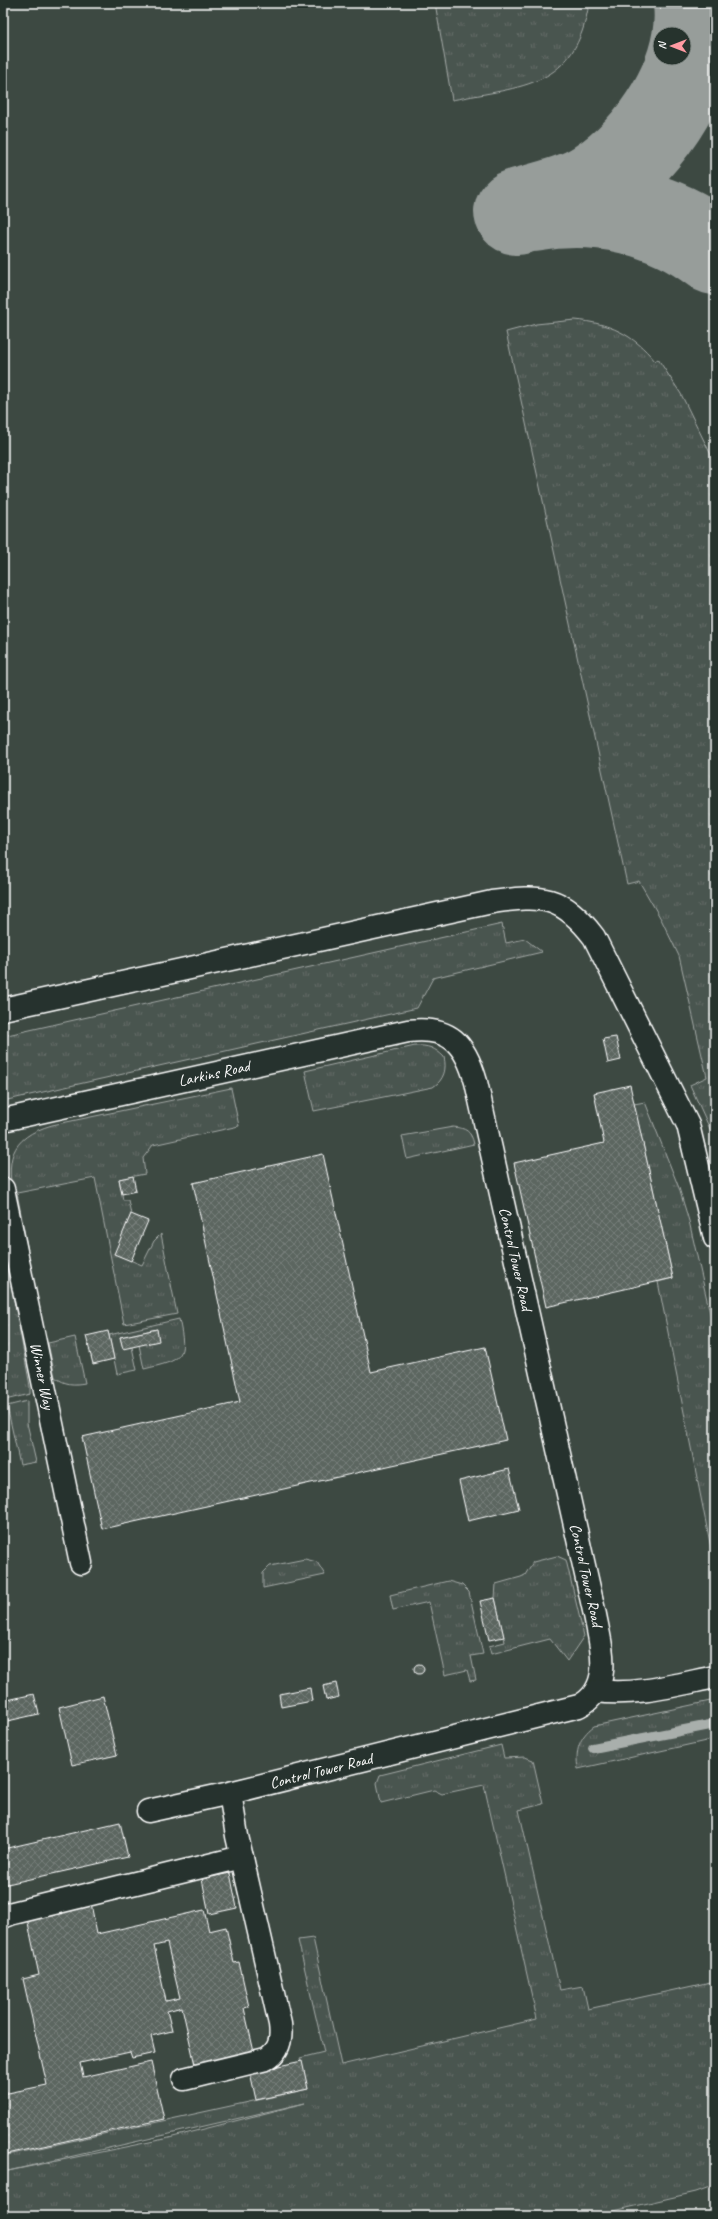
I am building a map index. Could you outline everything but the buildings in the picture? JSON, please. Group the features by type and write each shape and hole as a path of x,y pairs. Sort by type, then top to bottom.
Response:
{"lane":[{"path":"3,1009 492,902 524,899 561,904 576,915 594,937 688,1125 715,1238"},
{"name":"Larkins Road","path":"3,1120 408,1030 425,1029"},
{"name":"Control Tower Road","path":"148,1812 230,1794 572,1709 585,1703 596,1691 601,1680 603,1659 595,1615 476,1082 471,1066 460,1046 445,1034 425,1029"},
{"name":"Winner Way","path":"3,1189 80,1563"},
{"path":"596,1691 616,1694 633,1693 715,1677"},
{"path":"184,2079 266,2059 276,2052 280,2044 280,2024 242,1857 230,1794"},
{"path":"3,1917 13,1913 242,1857"}],"shaded area":[{"path":"3,3 715,3 715,2216 3,2216"}],"green space":[{"path":"435,3 589,3 582,31 572,52 559,67 542,78 523,86 452,100"},
{"path":"575,320 599,324 620,332 638,344 655,361 658,359 681,394 715,463 715,1140 690,1085 707,1077 679,956 661,919 639,881 627,884 506,332 536,324"},
{"path":"502,924 506,943 525,939 542,952 433,978 417,1008 3,1101 3,1036"},
{"path":"415,1046 431,1048 438,1051 444,1057 444,1074 440,1081 433,1087 314,1111 305,1071"},
{"path":"231,1088 239,1126 153,1145 143,1158 145,1174 119,1179 123,1200 128,1200 131,1214 115,1254 142,1265 154,1241 161,1234 177,1314 124,1324 95,1178 17,1193 28,1251 24,1252 10,1174 14,1153 19,1144 26,1137 37,1130 52,1125"},
{"path":"645,1102 679,1188 689,1221 715,1335 715,1547 711,1548 658,1282 673,1278 634,1104"},
{"path":"453,1127 465,1129 471,1136 474,1144 407,1159 402,1136"},
{"path":"3,1240 30,1386 30,1394 5,1400 3,1389"},
{"path":"179,1319 183,1342 182,1350 179,1356 167,1363 144,1369 139,1345 157,1329 120,1337 123,1348 132,1347 137,1370 117,1374 109,1335"},
{"path":"75,1337 85,1383 66,1383 55,1377 48,1343"},
{"path":"27,1401 27,1423 36,1462 20,1465 7,1406"},
{"path":"557,1556 566,1560 584,1636 567,1661 550,1639 491,1654 489,1646 505,1642 495,1598 496,1584 525,1575 533,1562"},
{"path":"305,1559 317,1562 325,1575 263,1588 263,1573 270,1566"},
{"path":"448,1581 462,1585 469,1592 483,1654 471,1656 476,1680 470,1681 467,1670 445,1675 429,1602 393,1610 390,1595"},
{"path":"715,1700 715,1739 578,1769 577,1756 579,1745 585,1735 594,1726"},
{"path":"501,1745 504,1758 525,1757 533,1760 543,1804 519,1810 560,1990 583,1986 588,2009 715,1981 715,2185 696,2192 592,2216 3,2216 3,2156 308,2089 300,2058 324,2052 298,1940 313,1938 341,2065 537,2019 484,1785 442,1794 434,1790 381,1803 377,1783 380,1775","holes":["305,2103 169,2138 8,2171"]}],"waterway":[{"path":"593,1748 715,1724"}],"taxiway":[{"path":"517,212 579,193 597,183 637,150 670,105 682,80 691,54 696,29 696,3"},
{"path":"533,209 581,205 629,211 674,227 695,238 715,252"}]}
